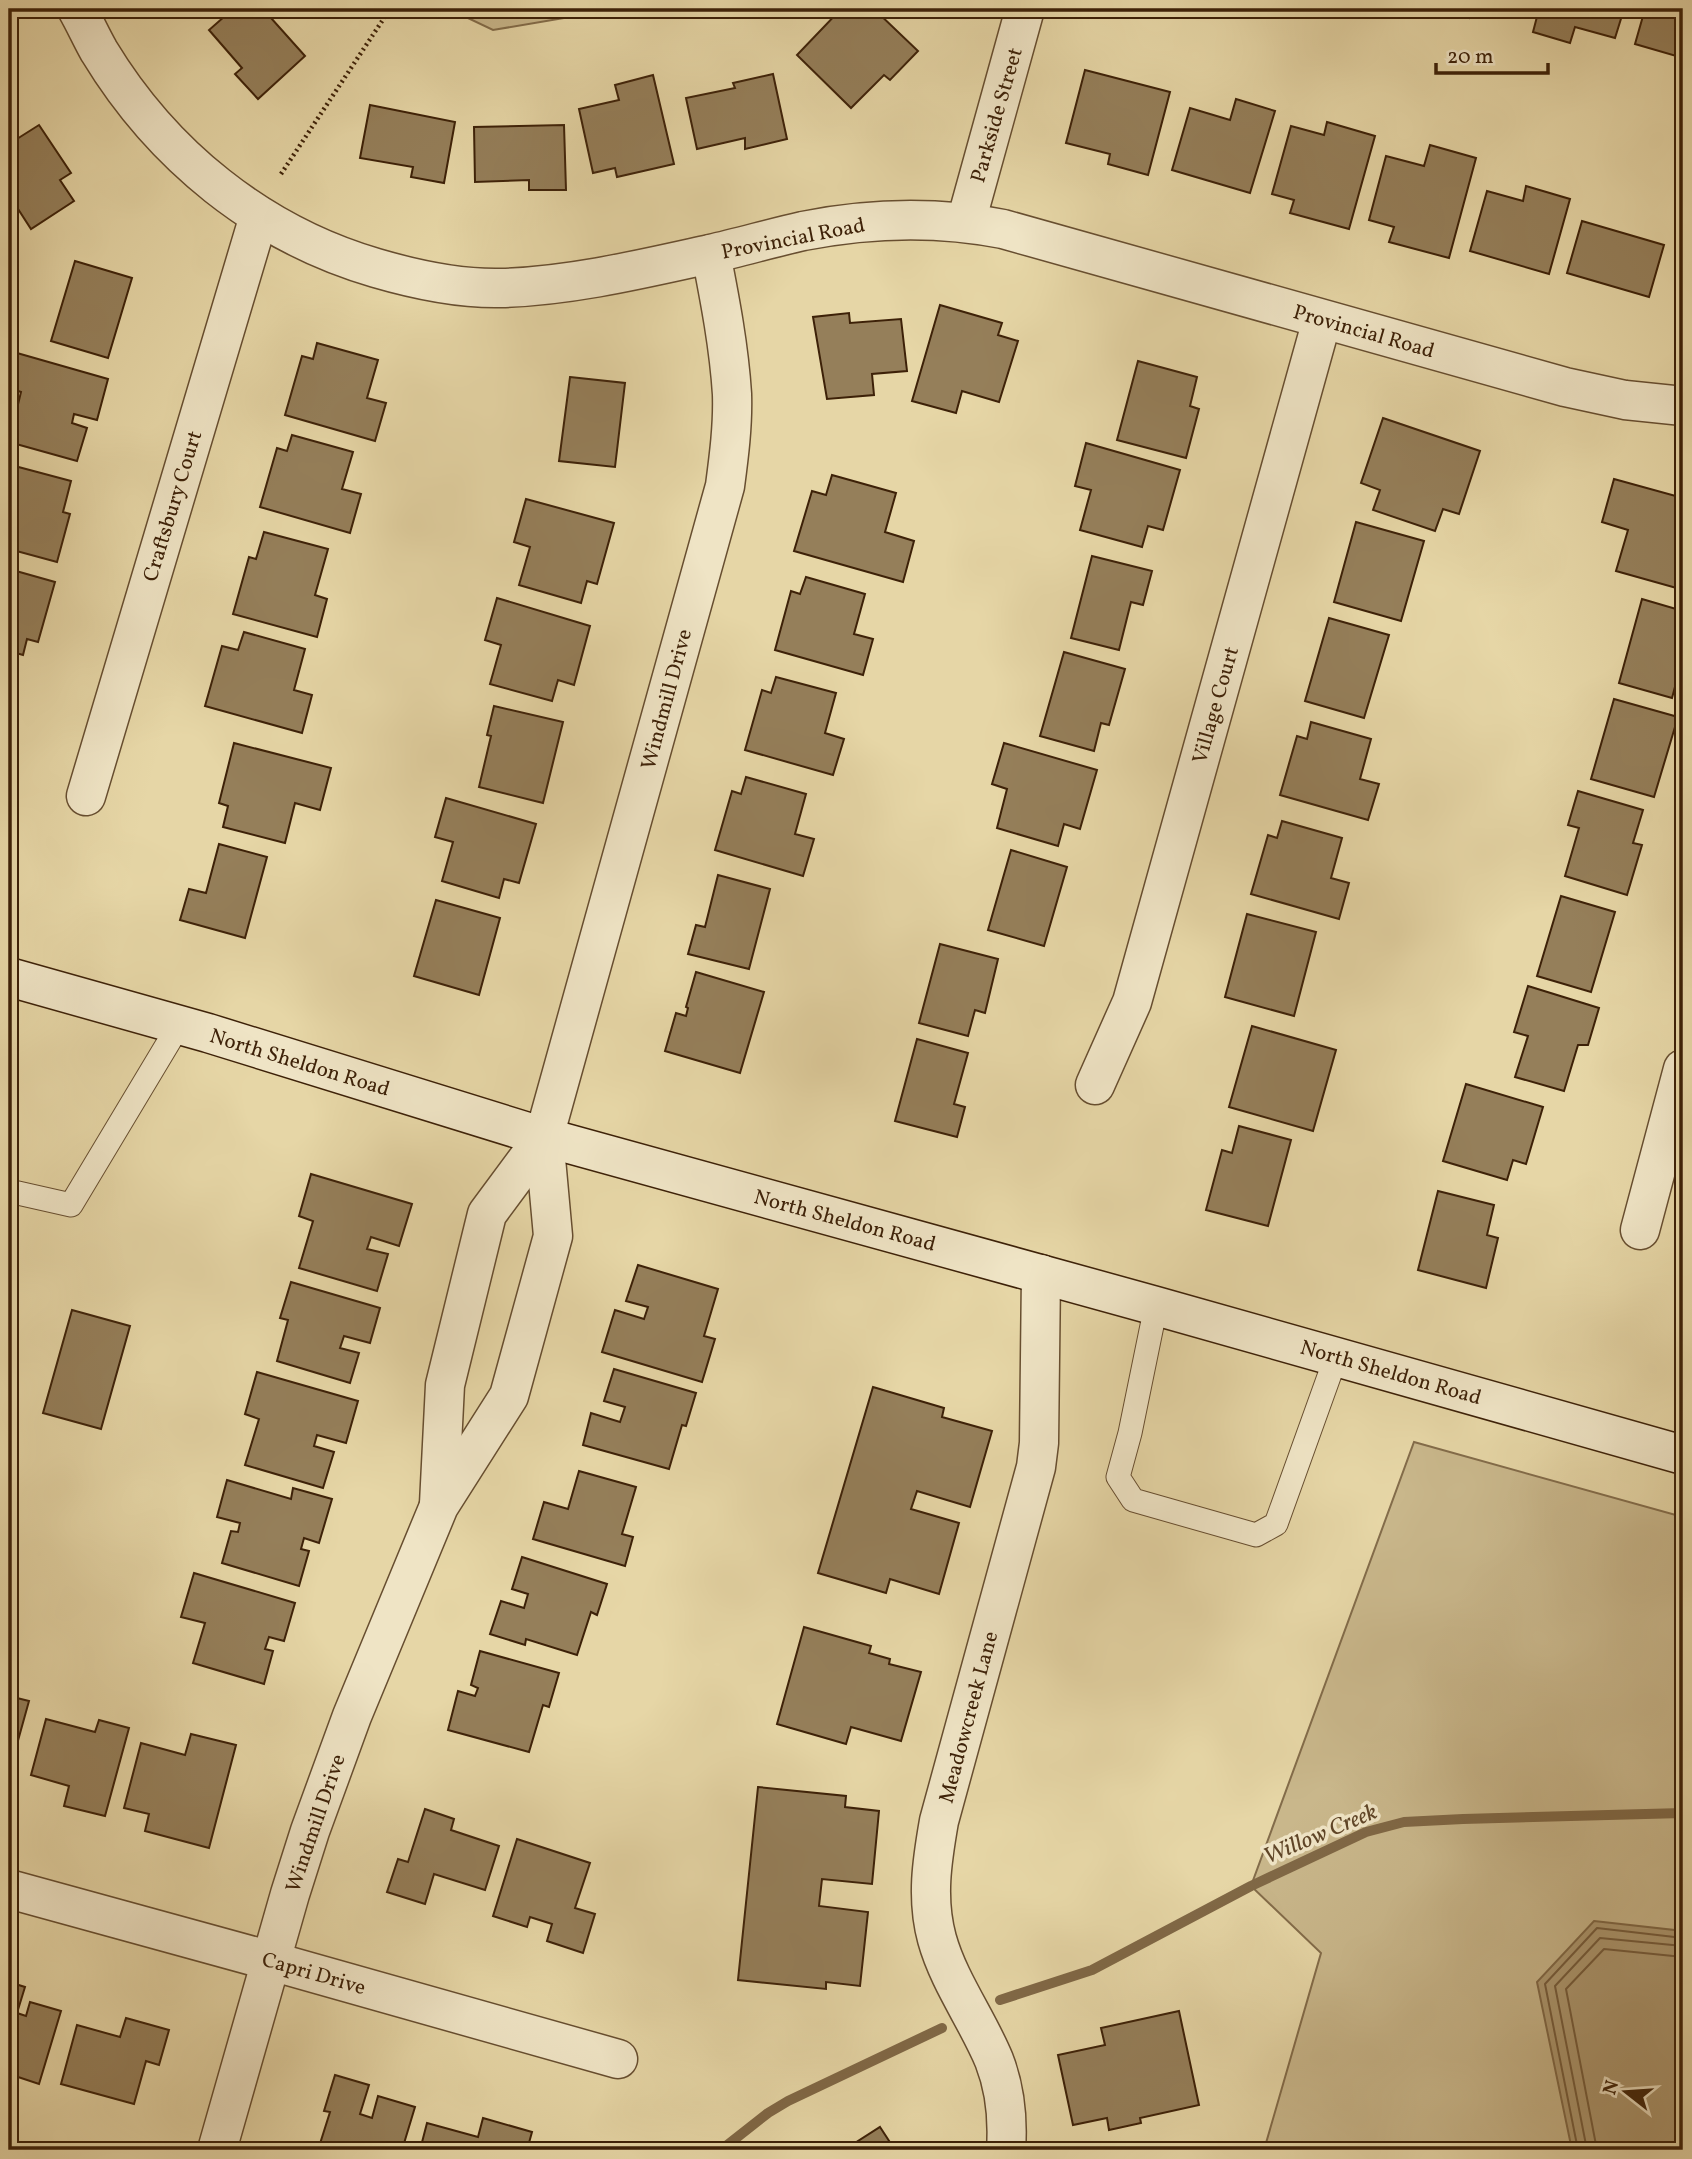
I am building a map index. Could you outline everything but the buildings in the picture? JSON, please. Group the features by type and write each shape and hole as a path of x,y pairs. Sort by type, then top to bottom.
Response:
{"street":[{"name":"Provincial Road","path":"77,9 124,89 153,125 185,158 225,193 295,236 349,261 407,278 457,286 499,288 555,285 711,254 803,231 914,219 966,222 1003,229 1564,387 1625,400 1683,406"},
{"name":"Parkside Street","path":"966,222 1025,9"},
{"name":"Craftsbury Court","path":"86,796 259,216"},
{"name":"Windmill Drive","path":"217,2150 310,1831 352,1716 439,1506 509,1396 553,1236 544,1137 725,486 731,447 732,395 725,333 711,254"},
{"name":"Village Court","path":"1095,1085 1132,1002 1322,320"},
{"name":"North Sheldon Road","path":"9,977 179,1025 544,1137 1683,1455"},
{"path":"1640,1230 1683,1069"},
{"name":"Windmill Drive","path":"439,1506 445,1385 487,1214 544,1137"},
{"name":"Meadowcreek Lane","path":"1006,2150 1002,2083 994,2060 949,1973 936,1937 930,1901 931,1868 939,1821 1036,1467 1040,1443 1041,1274"},
{"name":"Capri Drive","path":"9,1889 618,2059"}],"lane":[{"path":"9,1191 71,1205 179,1025"},
{"path":"1156,1306 1130,1433 1118,1477 1133,1500 1256,1535 1276,1524 1336,1357"}],"path":[{"path":"281,174 390,9"}],"shaded area":[{"path":"449,9 617,9 493,30"},
{"path":"1414,1442 1683,1517 1683,2150 1264,2150 1321,1953 1251,1886"}],"water":[{"path":"1594,1921 1683,1931 1683,2150 1572,2150 1537,1982"}],"waterway":[{"name":"Willow Creek","path":"1000,2000 1092,1970 1251,1886 1366,1832 1404,1822 1683,1813"},
{"name":"Willow Creek","path":"721,2150 768,2113 788,2101 942,2028"}]}
